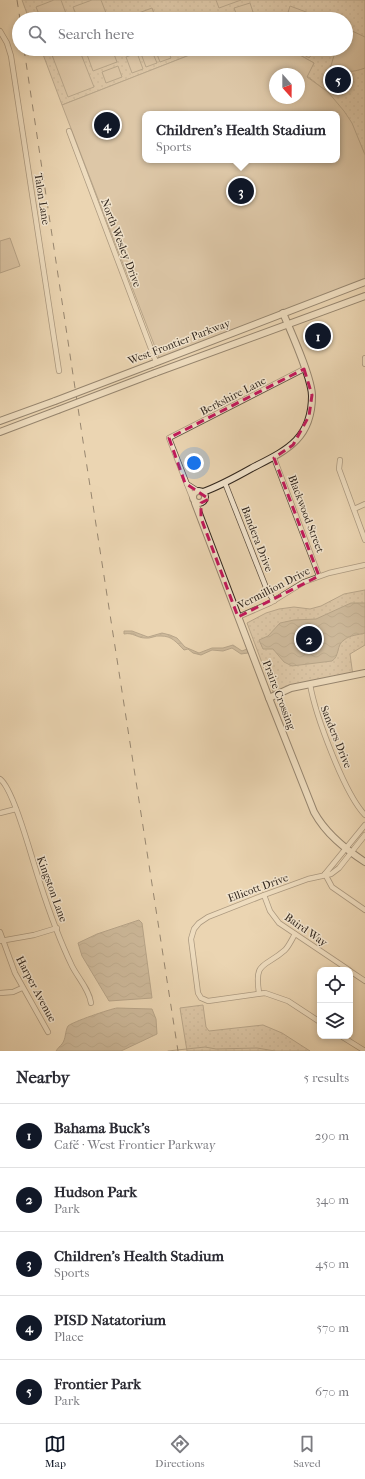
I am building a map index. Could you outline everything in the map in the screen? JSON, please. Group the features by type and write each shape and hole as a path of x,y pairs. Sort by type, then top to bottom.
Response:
{"street":[{"name":"Talon Lane","path":"0,31 7,43 11,56 59,371"},
{"name":"North Wesley Drive","path":"69,131 154,363"},
{"name":"West Frontier Parkway","path":"0,421 365,282"},
{"name":"West Frontier Parkway","path":"0,432 365,296"},
{"path":"199,497 274,458 293,445 303,431 309,416 312,395 283,313"},
{"path":"365,358 365,364"},
{"name":"Berkshire Lane","path":"185,483 169,438 304,369"},
{"name":"Blackwood Street","path":"274,458 319,576"},
{"path":"340,460 339,469 365,540"},
{"path":"185,483 199,497"},
{"path":"185,483 199,497"},
{"name":"Bandera Drive","path":"225,483 268,590 274,601"},
{"name":"Praire Crossing","path":"199,497 201,518 314,812 321,824 346,849 365,862"},
{"path":"354,509 365,504"},
{"name":"Vermillion Drive","path":"238,617 274,601 297,585 319,576 365,565"},
{"path":"269,698 291,688 365,673"},
{"name":"Sanders Drive","path":"310,684 313,701 348,791 365,814"},
{"name":"Kingston Lane","path":"0,779 4,782 16,809 45,899 75,972 88,993 91,1003"},
{"path":"0,813 16,809"},
{"path":"365,825 325,874 332,887 365,910"},
{"name":"Ellicott Drive","path":"260,993 208,1001 201,998 198,993 191,939 194,929 208,916 325,874 331,874 352,854 365,835"},
{"name":"Baird Way","path":"264,895 270,911 279,923 344,967"},
{"path":"1,940 34,935 57,928"},
{"name":"Harper Avenue","path":"0,932 1,940 10,963 22,988 48,1032"},
{"path":"295,934 287,948 262,966 257,977 260,993 265,993 288,1001 317,1020"},
{"name":"Baird Way","path":"353,973 365,981"},
{"path":"0,993 13,992 22,988"},
{"path":"346,1039 365,1051"}],"highlighted area":[{"path":"304,369 312,395 309,416 293,445 274,458 319,576 238,617 201,518 201,503 209,499 185,483 169,438"}],"shaded area":[{"path":"22,0 365,0 365,155 349,121 342,111 327,93 307,76 314,63 302,56 353,56 353,12 26,12"},
{"path":"54,0 61,0 65,12 38,12 36,7"},
{"path":"92,0 101,0 106,12 75,12 73,7"},
{"path":"216,0 241,0 219,8"},
{"path":"250,3 253,12 236,12 234,8"},
{"path":"290,6 306,12 288,12"},
{"path":"152,8 153,12 141,12"},
{"path":"353,31 365,37 365,68 348,72 330,69 334,56 353,56"},
{"path":"44,56 187,56 62,105"},
{"path":"52,56 82,56 94,87 68,97"},
{"path":"88,56 115,56 117,62 93,71"},
{"path":"138,56 143,69 132,73 126,57"},
{"path":"142,56 154,56 157,63 146,67"},
{"path":"158,56 170,56 171,58 160,62"},
{"path":"187,56 302,56 314,63 307,77 328,92 344,111 352,123 365,155 365,282 160,360 62,105"},
{"path":"118,66 122,77 106,83 102,72"},
{"path":"10,238 20,266 0,273 0,241"},
{"path":"365,590 365,645 350,654 353,676 298,684 273,692 247,623 266,613 279,609 294,607 310,609 321,606 344,594"},
{"path":"203,1005 206,1027 209,1031 263,1025 282,1033 310,1051 187,1051 180,1008"}],"water":[{"path":"351,603 365,603 365,633 346,638 340,645 336,656 332,661 292,666 284,662 273,649 263,649 259,640 268,636 280,623 294,620 316,619"},
{"path":"124,631 132,631 148,637 162,633 170,635 177,638 185,647 199,653 212,648 223,648 233,645 242,651 247,649 248,653 241,654 232,648 223,651 212,650 201,655 193,653 188,649 184,650 174,640 165,636 142,638 130,634 124,634"},
{"path":"139,920 142,923 152,998 109,1001 82,956 78,943 97,934"},
{"path":"117,1008 152,1009 156,1019 157,1034 121,1051 56,1051 63,1042 68,1026 91,1016"}],"waterway":[{"path":"168,1051 205,1047 216,1049 257,1048 275,1051"}],"railway":[{"path":"17,0 19,12"},
{"path":"25,56 83,441 178,1051"}],"place":[{"name":"Frontier Park","path":"338,80"},
{"name":"PISD Natatorium","path":"107,125"},
{"name":"Children's Health Stadium","path":"241,191"},
{"name":"Bahama Buck's","path":"318,336"},
{"name":"Hudson Park","path":"309,639"}]}
